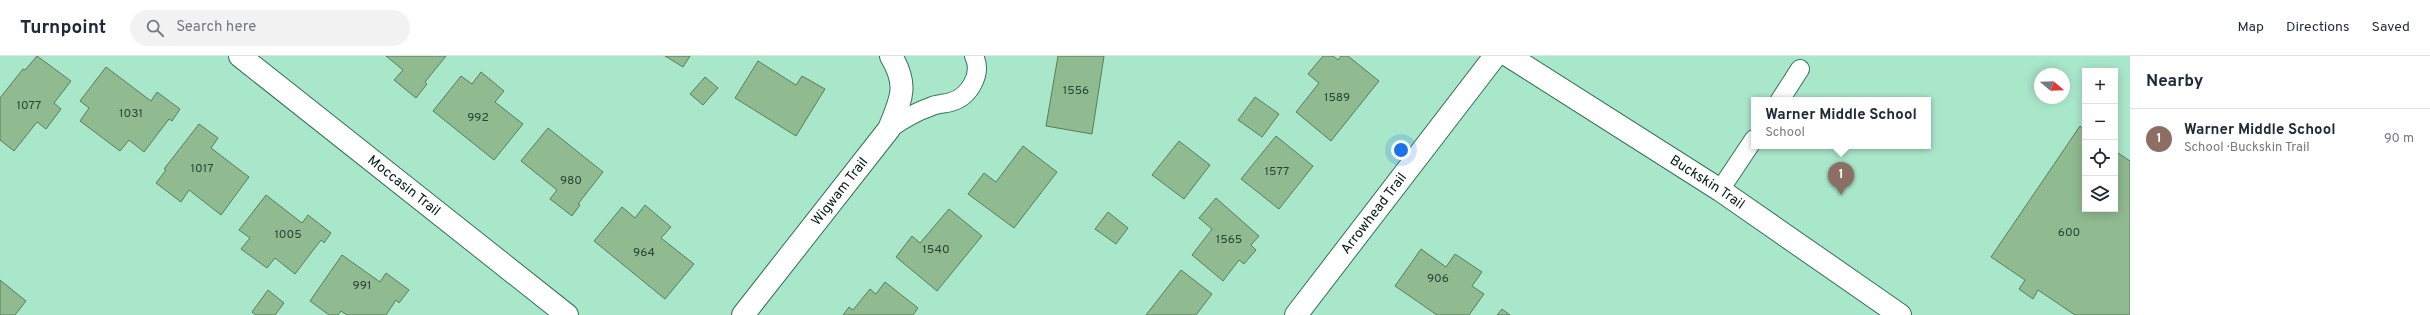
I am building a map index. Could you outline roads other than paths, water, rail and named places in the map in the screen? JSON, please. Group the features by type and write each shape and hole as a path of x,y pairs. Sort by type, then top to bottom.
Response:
{"street":[{"name":"Moccasin Trail","path":"240,56 567,315"},
{"name":"Wigwam Trail","path":"743,315 889,129 902,97 900,72 891,56"},
{"name":"Arrowhead Trail","path":"1302,313 1495,56"},
{"name":"Buckskin Trail","path":"1509,56 1720,190 1900,315"}],"lane":[{"path":"889,129 902,120 931,106 952,102 963,95 975,78 977,68 974,56"},
{"path":"1782,97 1800,69"},
{"path":"1720,190 1751,144"}],"place":[{"name":"Warner Middle School","path":"1841,195"}]}
